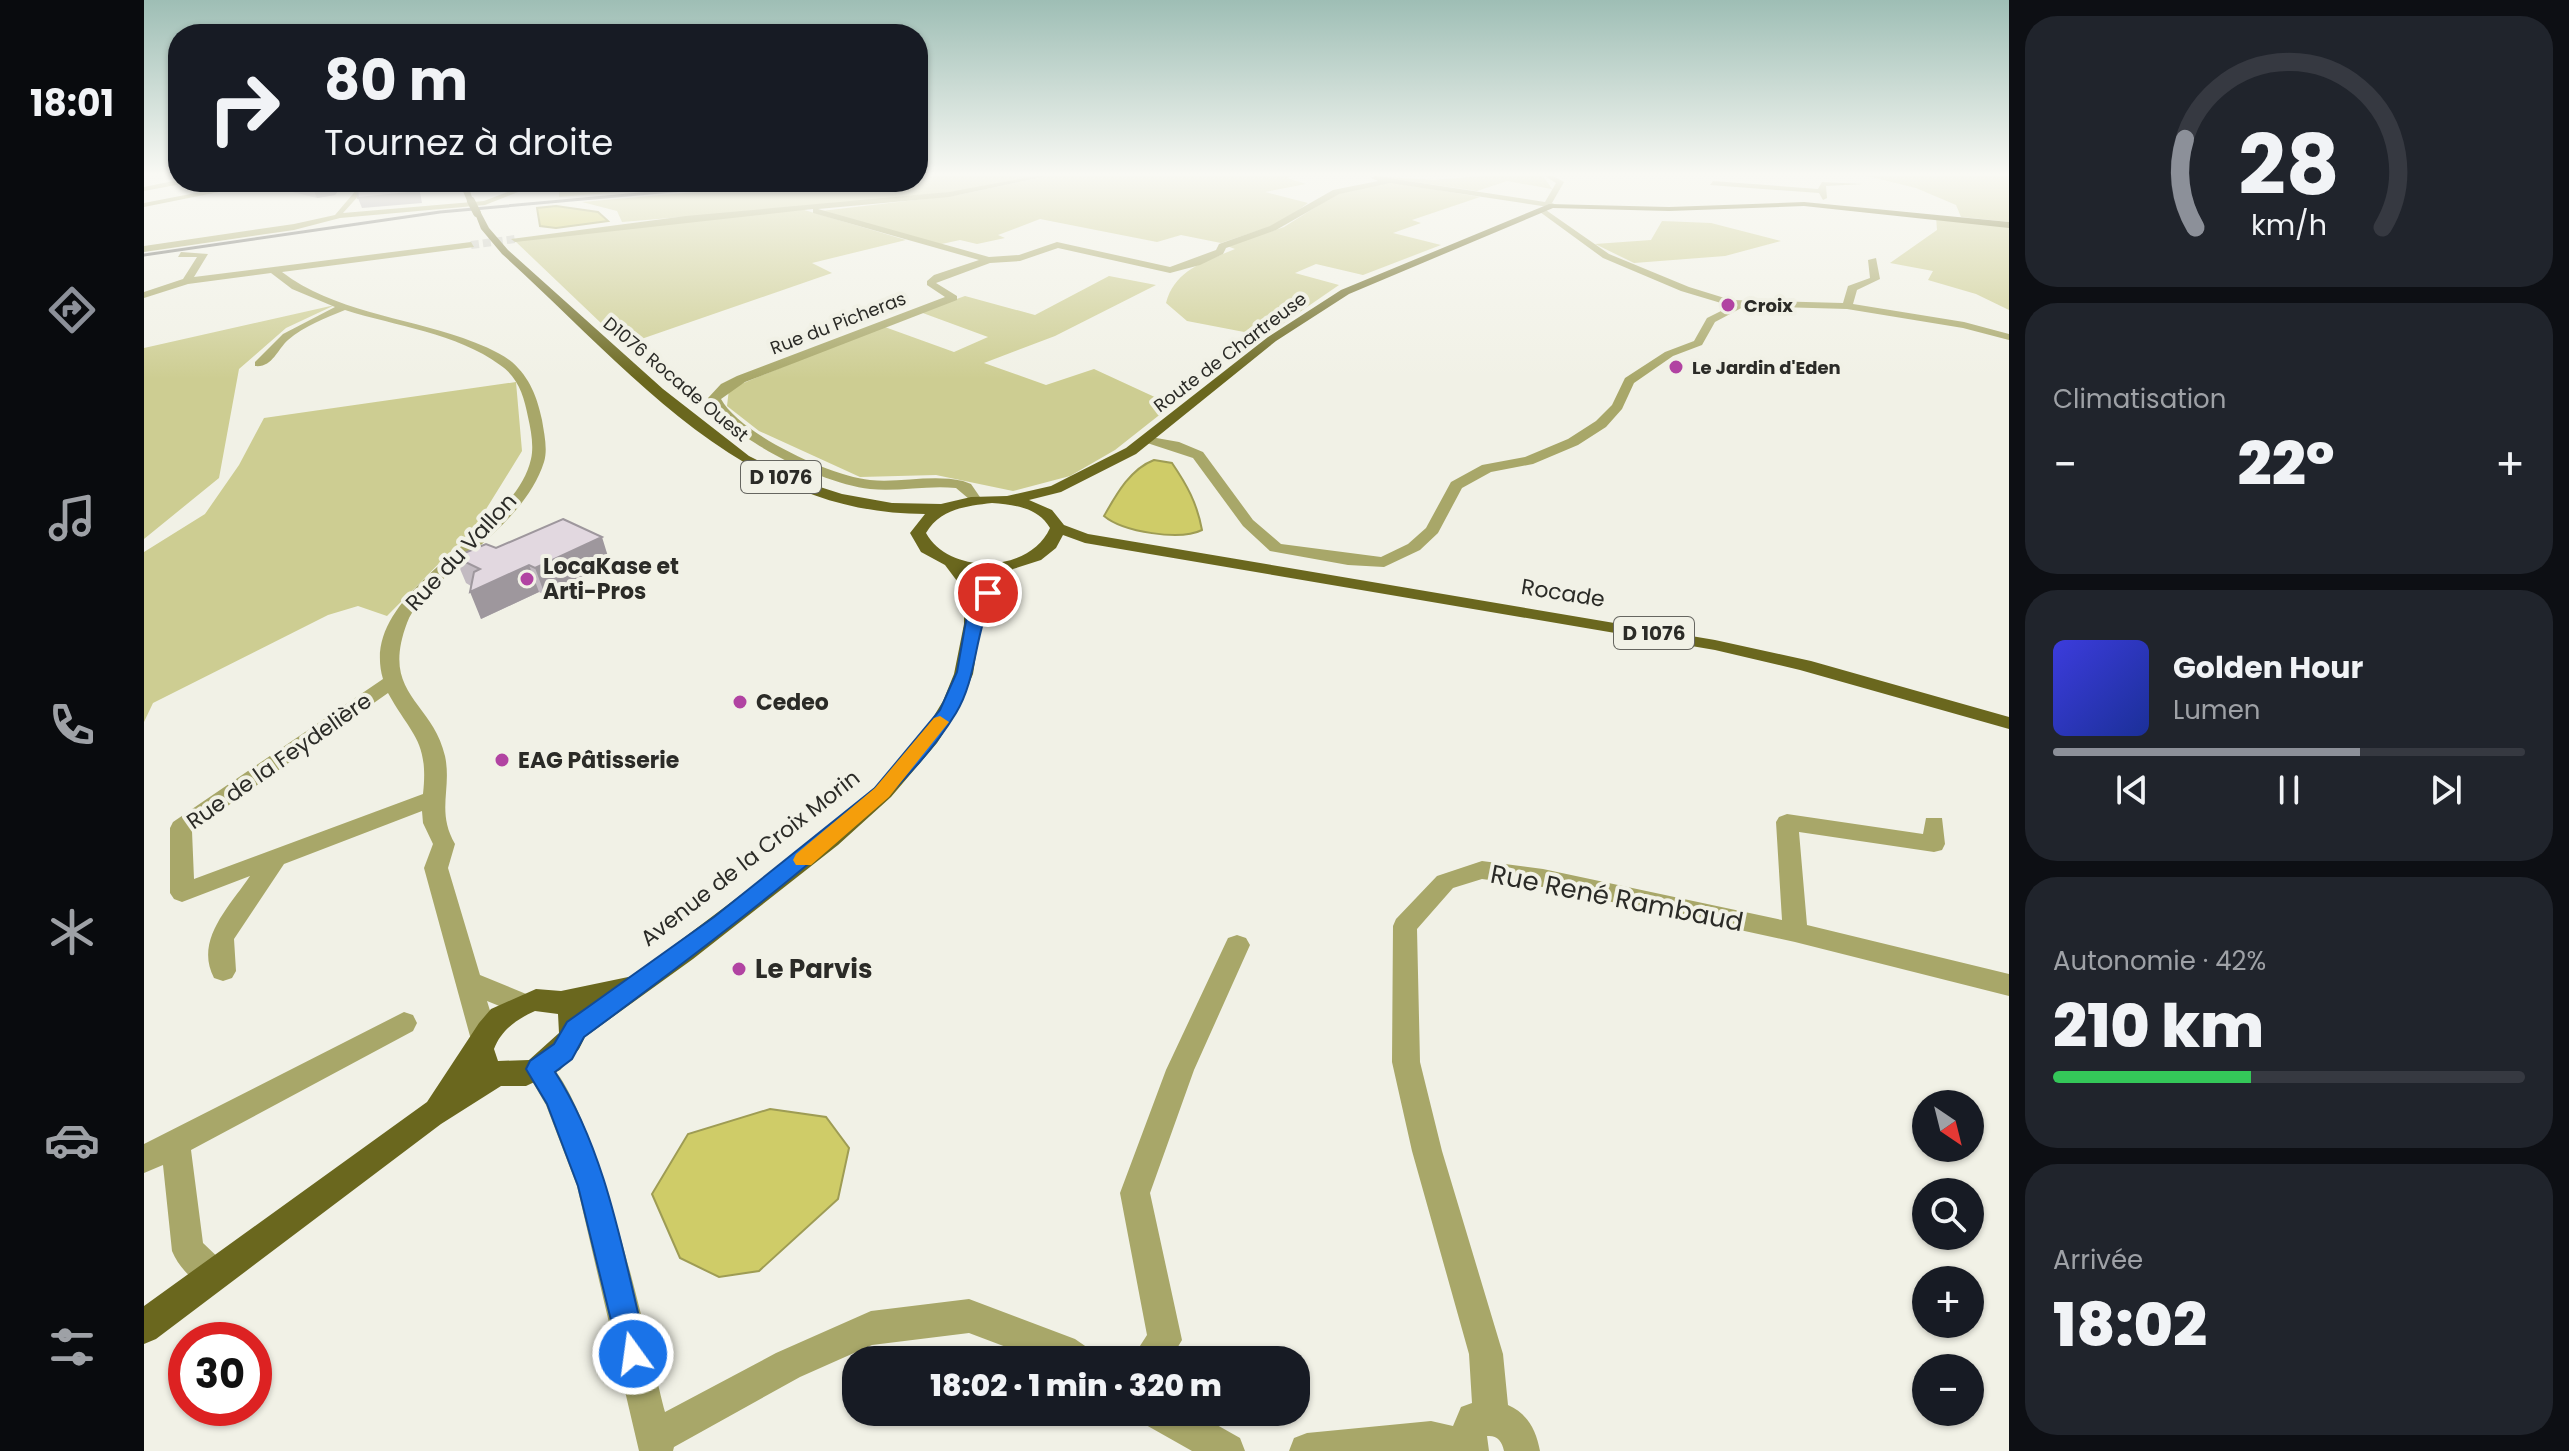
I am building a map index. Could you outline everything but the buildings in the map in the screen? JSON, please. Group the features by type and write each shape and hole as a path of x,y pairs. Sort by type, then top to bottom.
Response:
{"main road":[{"name":"D1076 Rocade Ouest","path":"497,244 646,382 722,445 762,469 808,487 892,508 942,509"},
{"name":"Route de Chartreuse","path":"1041,554 1057,537 1054,522 1066,495 1110,471 1279,334 1345,292 1461,244"},
{"name":"D 1076","path":"646,382 711,449 750,474 814,500 900,523 918,533"},
{"name":"Route de Chartreuse","path":"1008,500 1056,489 1131,451"},
{"path":"952,564 932,556 921,545 918,533 922,524 942,509 975,500 1008,500"},
{"name":"Rocade","path":"1008,500 1025,503 1085,538 1715,645 1804,665 2009,723"},
{"name":"Rocade","path":"952,564 979,568 1007,566 1041,554 1082,550 1291,575"},
{"name":"Avenue de la Croix Morin","path":"575,1029 645,980 819,847 882,793 948,711 966,672 975,615 970,582 952,564"},
{"name":"Avenue de la Croix Morin","path":"975,615 1007,566"},
{"name":"Avenue de la Croix Morin","path":"561,1002 645,980"},
{"path":"431,1115 499,1018 522,1004 536,1000 561,1002 570,1008 575,1029 563,1051 539,1069 524,1074 497,1074 487,1069 482,1043"},
{"path":"144,1327 431,1115 497,1074"}],"street":[{"path":"144,249 180,244"},
{"path":"926,244 989,260"},
{"name":"Rue du Picheras","path":"975,500 966,487 948,482 881,485 843,479 749,433 718,408 714,398 725,387 741,379 953,298 930,283 937,277 989,260 1020,258 1057,245 1111,260 1179,269 1220,252 1222,246 1228,244"},
{"path":"1592,244 1606,256 1685,289 1741,305 1847,306 1964,325 2009,337"},
{"path":"144,295 187,281 471,245"},
{"path":"144,261 203,252 187,281"},
{"path":"1847,306 1852,288 1875,279 1873,260"},
{"name":"Rue du Vallon","path":"273,270 300,287 346,306 463,343 502,361 523,381 535,418 538,462 511,503 401,615 389,663 392,681"},
{"path":"1145,440 1174,445 1198,455 1248,523 1276,548 1348,560 1384,562 1414,547 1433,530 1456,485 1487,468 1528,461 1573,442 1601,424 1618,406 1629,381 1669,354 1698,343 1711,320 1741,305"},
{"path":"259,364 267,360 284,338 319,316 346,306"},
{"path":"1964,325 2001,321"},
{"path":"392,681 435,756 431,799 434,832 444,844 436,868 460,959 471,983 482,1043"},
{"name":"Rue de la Feydelière","path":"392,681 181,828 182,893 431,799"},
{"path":"1795,932 1787,822 1934,844 1934,824"},
{"path":"223,971 221,938 276,857"},
{"name":"Rue René Rambaud","path":"1491,1417 1486,1354 1427,1151 1406,1062 1405,926 1445,882 1482,870 1543,878 1795,932 2009,985"},
{"path":"1160,1346 1165,1340 1135,1193 1180,1070 1237,945"},
{"path":"471,983 522,1004"},
{"path":"144,1159 404,1023"},
{"path":"539,1069 558,1099 592,1186 655,1444 788,1365 871,1328 969,1316 1050,1346"},
{"path":"175,1141 188,1251 212,1275"},
{"path":"1307,1451 1431,1439 1469,1449 1468,1433 1474,1420 1499,1417 1513,1426 1522,1451"},
{"path":"1183,1426 1227,1451"}],"green space":[{"path":"518,244 891,244 812,263 832,273 624,345"},
{"path":"1595,244 1771,244 1725,256 1634,263"},
{"path":"1917,244 2009,244 2009,310 1976,294 1928,280 1933,271 1890,263"},
{"path":"1441,245 1363,275 1316,264 1295,273 1339,285 1265,336 1187,321 1166,303 1170,291 1184,274 1235,249 1227,246"},
{"path":"1109,276 1156,285 1055,336 984,363 1046,385 1094,369 1172,405 1115,450 1070,476 1013,491 936,475 860,477 759,431 727,406 729,389 882,326 954,352 988,337 920,312 965,296 1035,315"},
{"path":"335,305 286,328 239,369 219,478 144,539 144,348"},
{"path":"516,382 522,451 475,527 387,616 358,606 328,615 153,703 144,722 144,552 205,514 239,465 264,418"}],"shaded area":[{"path":"1154,460 1172,463 1191,495 1202,530 1180,535 1152,533 1124,526 1104,516 1131,476"},
{"path":"770,1109 826,1117 849,1148 838,1199 759,1271 719,1277 680,1258 652,1194 688,1134"}],"tunnel":[{"path":"471,245 480,244"}],"railway":[{"path":"144,255 222,244"}],"slow traffic":[{"path":"803,860 882,793 940,722"}],"place":[{"name":"Croix","path":"1728,305"},
{"name":"Le Jardin d'Eden","path":"1676,367"},
{"name":"LocaKase et Arti-Pros","path":"527,579"},
{"name":"Cedeo","path":"740,702"},
{"name":"EAG Pâtisserie","path":"502,760"},
{"name":"Le Parvis","path":"739,969"}],"route":[{"path":"633,1354 592,1186 558,1099 539,1069 563,1051 575,1029 698,942 882,793 948,711 966,672 975,615 988,593"}]}
